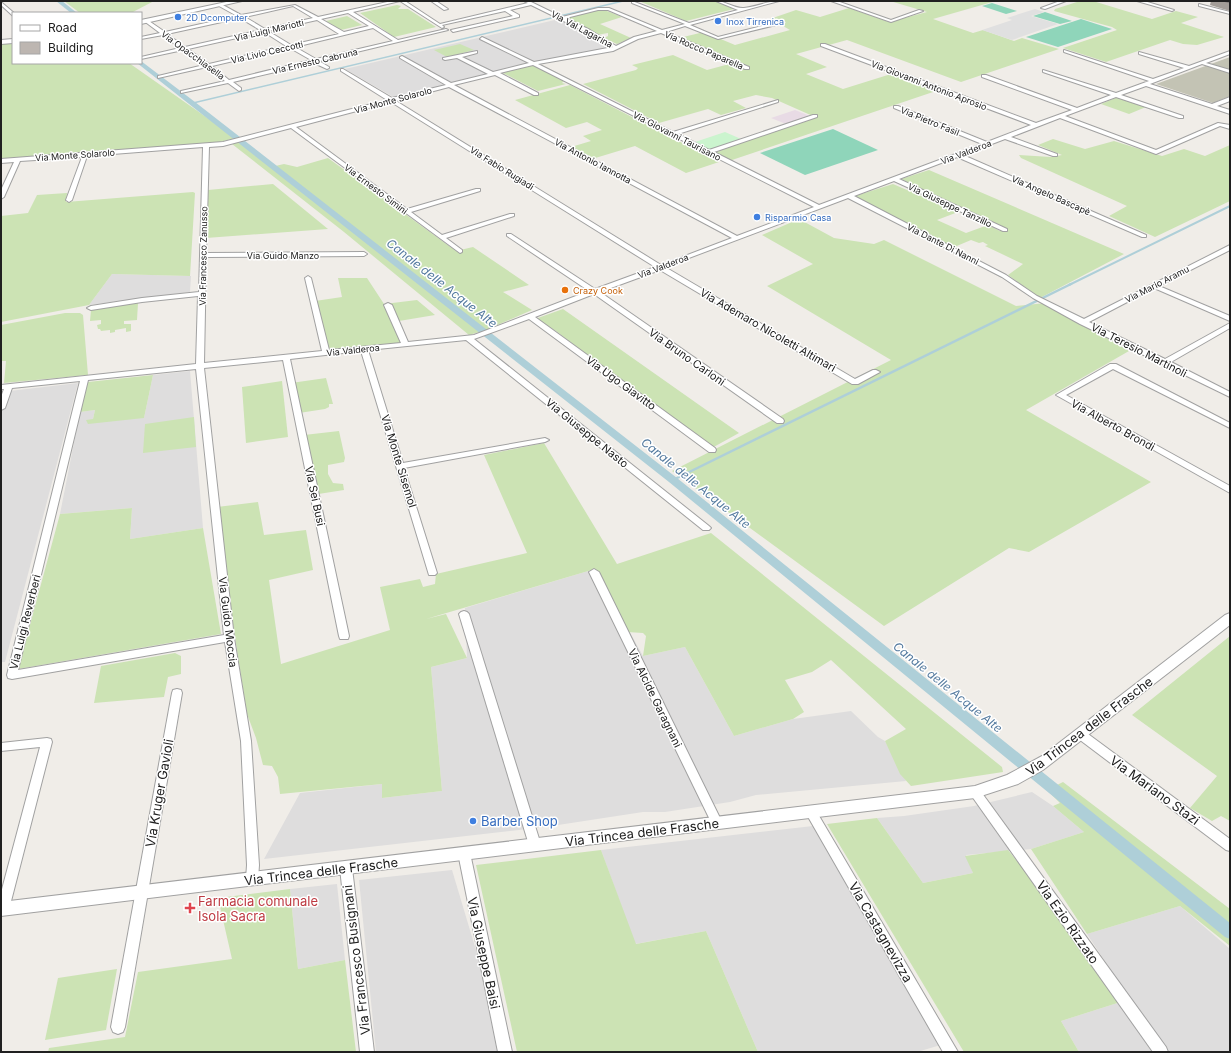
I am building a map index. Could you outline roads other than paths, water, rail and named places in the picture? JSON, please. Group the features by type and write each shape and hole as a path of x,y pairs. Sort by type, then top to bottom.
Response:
{"street":[{"path":"144,21 239,1"},
{"path":"368,1 376,6"},
{"name":"Via Luigi Mariotti","path":"142,58 398,1"},
{"path":"402,1 443,27"},
{"path":"433,1 446,9"},
{"name":"Via Val Lagarina","path":"526,1 562,18 617,48"},
{"path":"718,1 742,10"},
{"name":"Via Monte Solarolo","path":"1,161 223,144 494,73 536,63 617,48 636,38 777,1"},
{"path":"833,1 891,20 921,11"},
{"path":"1043,8 1064,1"},
{"path":"1139,1 1172,10"},
{"path":"634,2 718,38 778,23"},
{"path":"1,3 12,14"},
{"name":"Via Ernesto Cabruna","path":"183,92 396,41 531,4"},
{"path":"221,5 327,68"},
{"path":"1201,5 1230,13"},
{"path":"142,38 293,6 343,34"},
{"name":"Via Rocco Paparella","path":"562,18 605,8 747,68"},
{"path":"453,31 517,16 506,10"},
{"path":"349,12 396,41"},
{"name":"Via Opacchiasella","path":"144,21 163,33 239,89"},
{"name":"Via Livio Ceccotti","path":"160,77 373,28"},
{"name":"Via Giovanni Taurisano","path":"482,38 536,63 672,134 819,207"},
{"path":"1,42 12,40"},
{"name":"Via Giovanni Antonio Aprosio","path":"823,45 1036,125"},
{"path":"1066,51 1154,81"},
{"path":"445,59 475,52"},
{"path":"1141,52 1190,68"},
{"name":"Via Valderoa","path":"5,386 471,338 1230,52"},
{"path":"456,56 536,94"},
{"name":"Via Antonio Iannotta","path":"402,57 450,85 736,238"},
{"path":"1202,63 1230,72"},
{"name":"Via Fabio Rugiadi","path":"342,70 660,267"},
{"path":"1045,71 1181,117"},
{"path":"984,76 1077,110"},
{"path":"1146,84 1230,112"},
{"path":"1212,106 1230,99"},
{"path":"672,134 776,101"},
{"name":"Via Pietro Fasil","path":"896,107 987,144"},
{"path":"1224,110 1230,107"},
{"path":"708,152 815,116"},
{"path":"1060,116 1156,152 1220,124 1230,127"},
{"name":"Via Ernesto Simini","path":"292,126 460,251"},
{"path":"1006,137 1055,155"},
{"name":"Via Francesco Zanusso","path":"200,366 206,145"},
{"name":"Via Angelo Bascapè","path":"958,154 1144,236"},
{"path":"69,200 85,155"},
{"path":"1,197 18,160"},
{"name":"Via Giuseppe Tanzillo","path":"894,179 1005,230"},
{"path":"407,211 478,190"},
{"name":"Via Dante Di Nanni","path":"849,196 1004,276 1049,305"},
{"path":"442,237 512,215"},
{"name":"Via Bruno Carloni","path":"509,235 595,292 780,421"},
{"name":"Via Mario Aramu","path":"1084,322 1230,247"},
{"name":"Via Guido Manzo","path":"203,255 364,254"},
{"name":"Via Ademaro Nicoletti Altimari","path":"660,267 855,382 876,372"},
{"path":"308,278 326,353"},
{"path":"1154,286 1230,319"},
{"path":"91,308 142,300 202,294"},
{"path":"388,305 406,345"},
{"name":"Via Teresio Martinoli","path":"1049,305 1230,395"},
{"name":"Via Ugo Giavitto","path":"530,316 712,450"},
{"path":"1164,363 1230,325"},
{"name":"Via Giuseppe Nasto","path":"471,338 706,528"},
{"name":"Via Monte Sisemol","path":"364,349 401,466 432,573"},
{"name":"Via Sei Busi","path":"286,357 344,636"},
{"name":"Via Guido Moccia","path":"200,366 229,638 246,741 253,864 252,879"},
{"name":"Via Alberto Brondi","path":"1230,426 1113,366 1060,395 1230,490"},
{"name":"Via Luigi Reverberi","path":"85,378 12,675 229,638"},
{"path":"1,408 5,386"},
{"path":"401,466 545,440"},
{"name":"Via Alcide Garagnani","path":"594,572 717,823"},
{"path":"464,614 535,845"},
{"name":"Via Trincea delle Frasche","path":"2,909 975,792 1000,786 1022,777 1230,618"},
{"name":"Via Kruger Gavioli","path":"118,1027 177,693"},
{"name":"Via Mariano Stazi","path":"1080,734 1230,846"},
{"path":"1,747 47,742 2,909"},
{"name":"Via Ezio Rizzato","path":"975,792 1161,1052"},
{"name":"Via Castagnevizza","path":"811,812 951,1052"},
{"name":"Via Giuseppe Baisi","path":"464,854 505,1052"},
{"name":"Via Francesco Busignani","path":"346,868 367,1052"}],"waterway":[{"name":"Canale delle Acque Alte","path":"59,1 73,12"},
{"path":"193,103 623,1"},
{"name":"Canale delle Acque Alte","path":"141,64 673,480 1230,932"},
{"path":"1069,285 1230,206"},
{"path":"673,480 1071,284"}],"place":[{"name":"2D Dcomputer","path":"178,17"},
{"name":"Inox Tirrenica","path":"718,21"},
{"name":"Risparmio Casa","path":"757,217"},
{"name":"Crazy Cook","path":"565,290"},
{"name":"Barber Shop","path":"473,821"},
{"name":"Farmacia comunale Isola Sacra","path":"190,908"}]}
